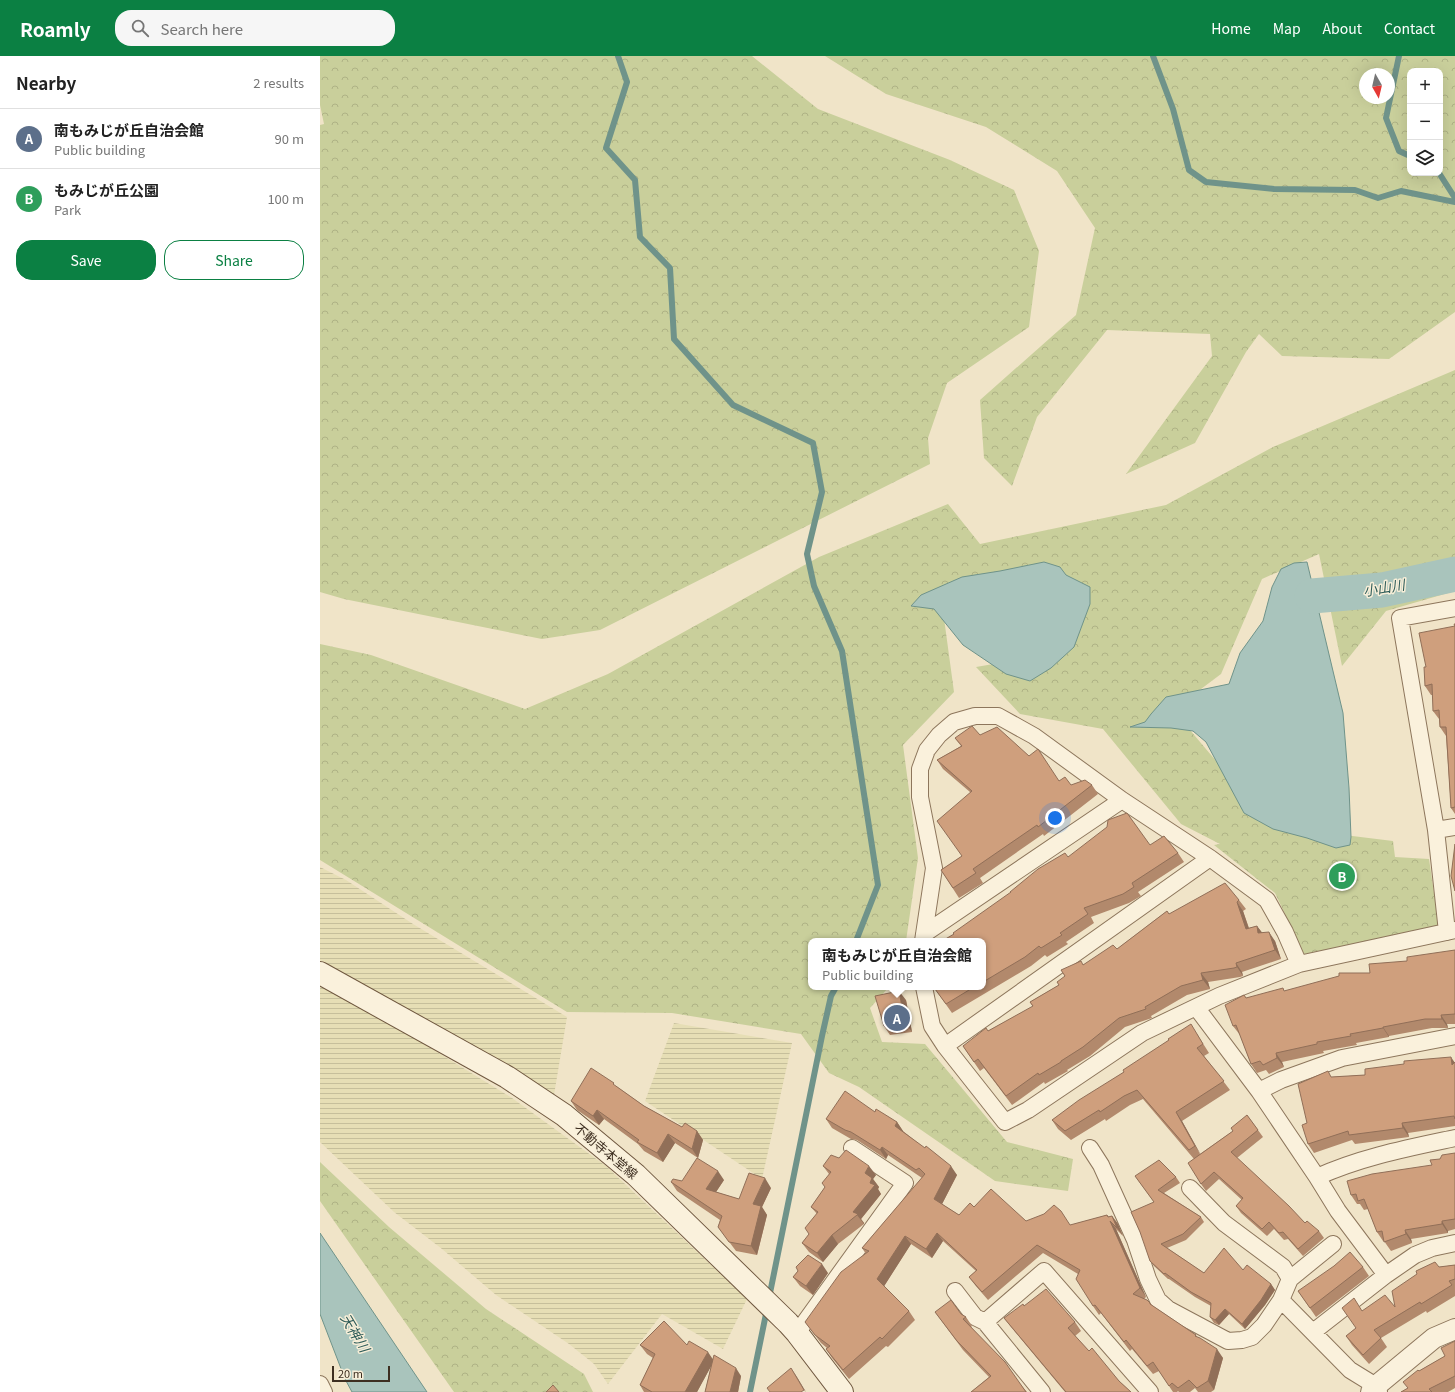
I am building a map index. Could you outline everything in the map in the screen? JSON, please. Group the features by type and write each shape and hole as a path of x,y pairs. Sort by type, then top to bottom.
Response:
{"main road":[{"name":"不動寺本堂線","path":"320,973 507,1077 564,1115 636,1175 797,1333 842,1392"}],"street":[{"path":"925,990 932,1026 945,1046 1005,1122 1028,1110 1142,1034 1219,996 1299,964 1451,931 1436,830 1400,618 1455,608"},
{"path":"923,938 934,868 920,797 920,769 927,750 939,735 954,722 975,716 998,716 1034,736 1122,800 1210,858 1267,900 1285,932 1299,964"},
{"path":"923,938 1122,800"},
{"path":"1436,830 1455,827"},
{"path":"945,1046 1210,858"},
{"path":"1196,1007 1259,1091 1338,1211 1386,1275"},
{"path":"1259,1091 1282,1080 1342,1058 1455,1036"},
{"path":"1317,1177 1341,1166 1381,1154 1455,1138"},
{"path":"797,1333 905,1183 852,1148"},
{"path":"1090,1148 1100,1165 1135,1240 1148,1279 1158,1300 1168,1309 1228,1341 1242,1340 1252,1337 1264,1325 1281,1300 1290,1279 1333,1244"},
{"path":"1190,1188 1224,1223 1283,1267 1290,1279"},
{"path":"1314,1332 1386,1275 1415,1255 1432,1248 1455,1243"},
{"path":"985,1322 1044,1271 1150,1392"},
{"path":"955,1291 975,1317 985,1322 1042,1392"},
{"path":"1281,1300 1350,1370 1375,1390 1434,1338 1455,1329"},
{"path":"320,1384 324,1392"}],"shaded area":[{"path":"320,867 346,880 413,924 567,1017 554,1095 320,960"},
{"path":"320,984 424,1044 512,1098 606,1166 747,1299 723,1349 662,1314 608,1384 594,1364 569,1344 496,1295 442,1249 394,1212 320,1142"},
{"path":"674,1023 792,1043 762,1179 645,1101"}],"green space":[{"path":"320,56 752,56 818,109 950,160 1014,190 1039,251 1029,327 947,383 928,438 930,464 600,630 542,639 344,599 320,592 320,125 324,124 320,105"},
{"path":"825,56 1455,56 1455,312 1389,359 1282,356 1259,334 1246,352 1195,443 1126,474 1212,356 1210,334 1107,330 1037,417 1012,486 984,458 980,400 1076,315 1095,228 1057,171 986,127 886,94"},
{"path":"1455,370 1455,591 1386,611 1342,666 1319,554 1262,579 1221,674 1173,710 1255,807 1328,833 1393,841 1395,857 1429,859 1439,927 1304,954 1275,893 1214,845 1220,844 1181,824 1103,729 1020,714 976,667 1034,657 941,596 954,692 903,745 918,858 906,938 808,938 808,990 886,990 870,1008 882,1042 925,1044 1007,1142 1073,1159 1068,1191 995,1181 859,1087 829,1073 801,1034 672,1013 567,1012 320,860 320,644 371,655 525,709 608,674 819,557 948,504 980,544 1166,505 1273,447"},
{"path":"320,1162 389,1227 486,1309 584,1374 593,1392 454,1392 320,1201"}],"water":[{"path":"1044,562 1060,567 1066,575 1090,587 1090,604 1074,647 1051,668 1030,681 1006,674 963,645 934,609 911,606 921,595 962,577"},
{"path":"1307,562 1343,713 1351,837 1350,845 1336,848 1307,838 1273,829 1244,813 1206,742 1193,731 1171,728 1130,727 1145,722 1166,697 1229,684 1240,653 1263,621 1272,587 1281,569 1294,563"},
{"name":"天神川","path":"320,1233 427,1392 352,1392 345,1379 320,1314"}],"building":[{"path":"1455,626 1455,807 1451,808 1446,727 1440,727 1439,710 1433,711 1432,684 1425,686 1424,667 1426,667 1419,633"},
{"path":"972,726 980,735 997,727 1029,756 1038,749 1059,781 1065,777 1071,785 1085,780 1092,785 1038,827 1037,825 973,869 976,873 953,888 941,870 962,856 937,821 972,791 937,760 962,746 955,738"},
{"path":"1127,813 1150,845 1164,836 1178,853 1132,883 1134,887 1123,894 1084,908 1088,914 1060,933 1062,935 1041,948 1039,946 1025,957 986,980 986,938 947,938 1011,892 1038,869 1065,853 1068,857 1107,827 1108,820"},
{"path":"1455,844 1455,891 1451,876"},
{"path":"1225,883 1239,900 1237,902 1246,929 1257,926 1258,933 1269,932 1275,950 1236,963 1237,967 1234,968 1201,973 1203,980 1181,986 1145,1007 1146,1009 1119,1018 1083,1047 1039,1075 1038,1073 1006,1096 978,1059 974,1062 963,1046 986,1028 988,1031 1033,1006 1030,1002 1059,985 1057,982 1065,976 1061,970 1081,961 1083,965 1113,945 1117,949 1167,911 1169,914"},
{"path":"1455,950 1455,1014 1441,1015 1442,1019 1425,1019 1350,1034 1351,1036 1317,1042 1317,1044 1276,1053 1277,1058 1263,1065 1260,1061 1251,1064 1236,1025 1233,1026 1225,1005 1244,995 1246,998 1283,988 1284,991 1339,976 1339,973 1370,973 1369,964 1407,961 1407,957"},
{"path":"936,990 969,990 946,1004"},
{"path":"899,991 905,1023 884,1026 875,996"},
{"path":"1191,1024 1203,1044 1197,1048 1224,1081 1176,1112 1195,1146 1189,1150 1137,1090 1124,1096 1100,1112 1099,1110 1065,1131 1052,1120 1079,1100 1124,1072 1123,1070"},
{"path":"1451,1057 1452,1065 1455,1062 1455,1119 1454,1116 1402,1123 1403,1128 1349,1135 1348,1131 1308,1144 1302,1125 1307,1123 1298,1084 1328,1071 1331,1077 1365,1075 1365,1069 1404,1064 1404,1061"},
{"path":"591,1068 614,1083 613,1084 644,1106 682,1127 685,1123 697,1131 692,1149 668,1134 657,1153 637,1142 639,1140 597,1110 593,1116 571,1101"},
{"path":"845,1091 875,1112 876,1109 897,1122 895,1126 925,1148 926,1146 951,1166 934,1199 959,1215 970,1203 974,1207 991,1189 1026,1221 1044,1214 1054,1205 1061,1211 1070,1225 1107,1215 1108,1217 1112,1216 1117,1228 1110,1221 1140,1288 1133,1294 1147,1300 1150,1304 1196,1335 1195,1336 1217,1349 1208,1381 1197,1388 1189,1380 1178,1388 1172,1383 1169,1386 1153,1362 1147,1366 1126,1340 1124,1342 1095,1305 1093,1306 1076,1279 1080,1270 1037,1245 982,1292 969,1277 977,1270 937,1233 926,1249 905,1236 877,1279 909,1311 882,1339 880,1337 843,1370 826,1349 830,1346 815,1335 805,1322 841,1272 869,1251 862,1248 925,1174 919,1168 916,1170 882,1147 880,1150 826,1119"},
{"path":"1247,1115 1258,1130 1231,1152 1305,1223 1307,1221 1319,1231 1298,1249 1283,1232 1279,1233 1269,1222 1262,1229 1236,1206 1243,1198 1214,1172 1201,1184 1188,1163 1233,1131 1231,1128"},
{"path":"846,1150 869,1166 865,1173 872,1178 870,1183 875,1185 853,1212 858,1214 832,1235 817,1253 802,1243 809,1234 805,1228 818,1212 811,1207 825,1187 822,1183 831,1172 823,1166 831,1155 839,1158"},
{"path":"1455,1153 1455,1219 1442,1221 1442,1224 1405,1230 1406,1234 1384,1242 1382,1231 1377,1232 1364,1199 1358,1201 1356,1194 1351,1195 1347,1181 1372,1174 1432,1165 1430,1160 1440,1159 1442,1155"},
{"path":"697,1158 718,1171 706,1189 739,1199 749,1173 765,1178 753,1204 761,1206 751,1246 729,1242 718,1227 722,1216 671,1182 673,1179 682,1181"},
{"path":"1159,1160 1176,1177 1158,1190 1201,1217 1183,1234 1161,1244 1204,1273 1224,1248 1243,1270 1247,1265 1271,1284 1261,1300 1242,1324 1225,1309 1215,1320 1210,1317 1211,1303 1191,1292 1165,1273 1164,1274 1150,1261 1131,1212 1154,1202 1135,1176"},
{"path":"1350,1252 1363,1267 1310,1308 1298,1291 1334,1266"},
{"path":"808,1255 822,1264 806,1286 793,1277 798,1271 796,1267"},
{"path":"1435,1262 1439,1267 1455,1265 1455,1279 1449,1281 1452,1285 1421,1304 1420,1302 1374,1330 1381,1338 1363,1355 1346,1336 1356,1328 1342,1308 1354,1298 1362,1311 1385,1295 1395,1307 1392,1291 1417,1274 1416,1271"},
{"path":"1046,1289 1075,1322 1068,1328 1089,1351 1092,1348 1119,1381 1131,1392 1066,1392 1004,1318 1023,1304 1024,1306"},
{"path":"951,1300 961,1314 966,1317 963,1319 1005,1362 1026,1392 971,1392 991,1376 957,1341 935,1312"},
{"path":"664,1321 687,1345 689,1341 708,1352 685,1392 652,1392 640,1385 655,1354 640,1345"},
{"path":"1455,1341 1455,1376 1429,1389 1432,1392 1401,1392 1408,1388 1403,1382 1418,1370 1419,1371 1445,1356 1441,1348"},
{"path":"714,1355 736,1368 730,1392 705,1392"},
{"path":"791,1368 804,1390 801,1392 770,1392 767,1388"},
{"path":"553,1385 559,1392 546,1392"}],"waterway":[{"path":"618,56 627,82 606,148 635,180 640,237 670,268 674,339 733,405 813,443 822,492 807,554 814,586 842,651 878,885 857,938"},
{"path":"1153,56 1173,109 1189,170 1206,182 1274,189 1355,190 1378,198 1401,191 1455,202"},
{"path":"1399,56 1386,118 1399,151 1407,155"},
{"path":"1441,176 1455,198"},
{"name":"小山川","path":"1312,596 1382,590 1455,574"},
{"path":"769,1298 822,1036 831,996 834,990"},
{"path":"750,1392 767,1309"}],"place":[{"name":"もみじが丘公園","path":"1342,876"},
{"name":"南もみじが丘自治会館","path":"897,1018"}]}
